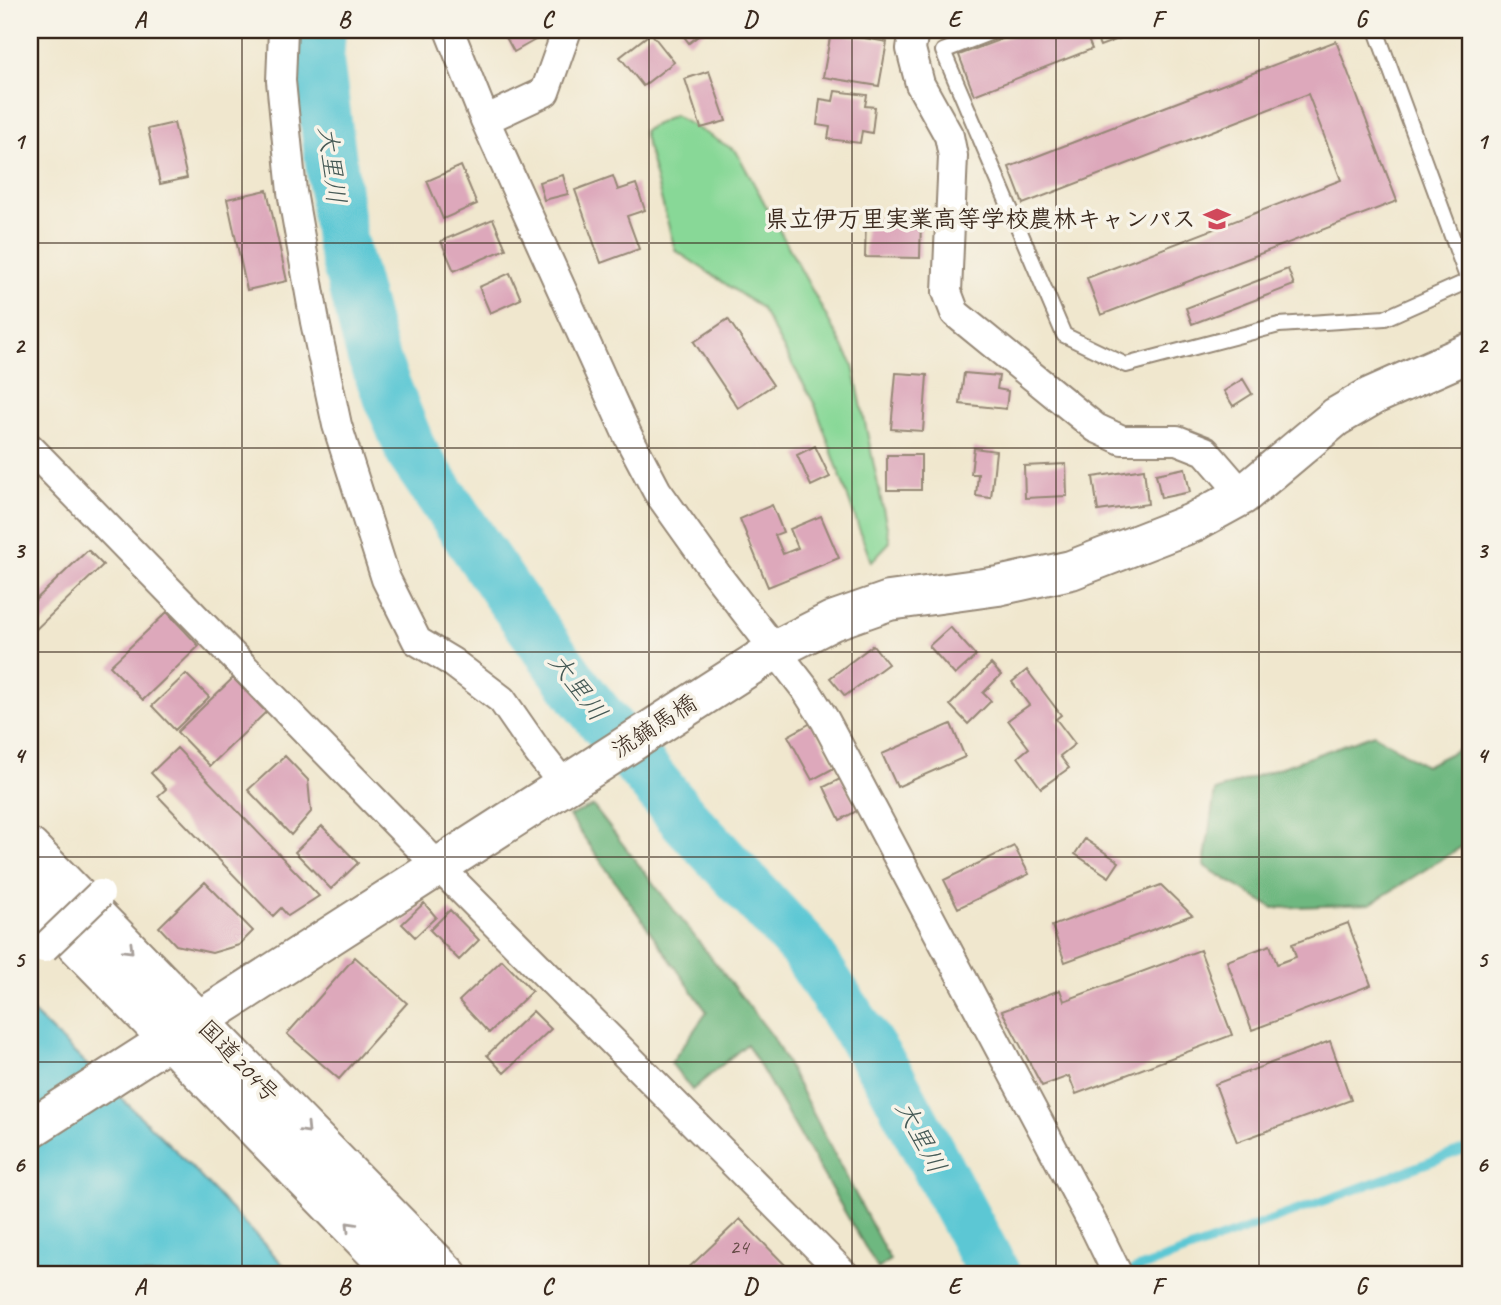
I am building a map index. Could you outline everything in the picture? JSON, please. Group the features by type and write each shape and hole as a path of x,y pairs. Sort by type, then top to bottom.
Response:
{"main road":[{"name":"流鏑馬橋","path":"30,1129 775,650 832,621 889,601 998,586 1071,570 1192,523 1243,495 1336,418 1372,396 1471,352"},
{"name":"国道204号","path":"30,848 184,1030 398,1275"},
{"name":"国道204号","path":"30,897 184,1030 448,1275"}],"street":[{"path":"283,30 281,81 292,192 313,309 337,425 386,579 417,641 452,662 502,700 538,752 574,778"},
{"path":"449,30 485,120 628,436 657,491 717,575 806,690 825,720 1118,1275"},
{"path":"485,120 545,92 567,30"},
{"path":"914,30 911,49 920,84 948,136 953,156 947,292 955,313 1096,428 1122,440 1177,440 1205,451 1243,495"},
{"path":"30,448 438,866 845,1275"},
{"path":"44,948 100,894"}],"lane":[{"path":"997,30 943,51 1064,335 1126,365 1279,325 1385,318 1470,285 1376,30"}],"green space":[{"path":"674,115 736,151 853,365 890,542 871,562 815,405 761,308 675,250 643,131"},
{"path":"1374,734 1425,766 1471,743 1471,841 1370,904 1273,908 1204,866 1215,791"},
{"path":"593,806 773,1037 890,1260 878,1269 747,1044 692,1090 671,1063 707,1012 569,816"}],"water":[{"path":"30,1010 175,1150 293,1275 30,1275"}],"building":[{"path":"502,30 541,30 544,35 514,52"},
{"path":"679,30 706,30 689,43"},
{"path":"1026,30 1084,30 1092,49 974,95 959,55"},
{"path":"1093,30 1142,30 1100,46"},
{"path":"831,32 887,42 879,86 823,77"},
{"path":"651,33 674,62 643,86 620,57"},
{"path":"1336,41 1397,201 1101,315 1087,278 1341,180 1308,94 1023,204 1009,167"},
{"path":"709,71 726,121 701,128 685,79"},
{"path":"835,91 867,95 865,106 875,107 872,133 862,131 860,143 828,139 830,127 817,125 820,99 833,101"},
{"path":"174,123 187,178 160,184 148,129"},
{"path":"461,166 477,204 443,219 427,181"},
{"path":"563,175 568,194 544,200 539,182"},
{"path":"613,176 618,190 636,184 645,210 627,216 639,249 601,263 575,190"},
{"path":"267,190 287,281 247,290 227,199"},
{"path":"866,218 921,220 920,258 865,257"},
{"path":"493,219 506,249 454,271 441,241"},
{"path":"1288,269 1294,285 1192,324 1186,308"},
{"path":"510,273 521,299 490,313 479,287"},
{"path":"728,319 773,385 738,408 694,342"},
{"path":"896,373 927,375 923,431 891,429"},
{"path":"964,373 999,376 997,389 1008,391 1006,409 960,404"},
{"path":"1243,379 1252,394 1233,406 1224,391"},
{"path":"815,446 830,477 811,486 797,455"},
{"path":"974,448 996,451 991,498 976,496 978,474 971,474"},
{"path":"887,455 921,455 921,490 887,490"},
{"path":"1066,464 1067,496 1025,498 1024,466"},
{"path":"1185,468 1190,492 1161,498 1156,474"},
{"path":"1144,469 1148,504 1098,511 1093,477"},
{"path":"772,505 783,532 775,535 783,554 798,548 790,529 821,516 839,558 768,587 740,519"},
{"path":"88,550 103,565 30,635 30,605"},
{"path":"167,612 199,646 143,700 110,666"},
{"path":"950,627 976,656 955,675 929,646"},
{"path":"873,645 888,664 845,696 830,678"},
{"path":"991,664 1001,675 983,693 991,701 968,724 950,705"},
{"path":"1027,670 1061,715 1056,719 1075,744 1060,756 1069,768 1041,788 1018,757 1029,748 1008,720 1029,705 1012,682"},
{"path":"186,674 209,697 175,730 152,706"},
{"path":"233,678 266,712 210,766 177,732"},
{"path":"811,723 836,767 812,780 788,736"},
{"path":"951,724 965,757 897,787 882,754"},
{"path":"177,748 319,896 288,916 281,908 273,916 158,796 166,789 151,773"},
{"path":"285,756 308,780 311,812 291,835 248,790"},
{"path":"842,778 858,810 840,820 824,787"},
{"path":"322,826 358,863 331,889 295,852"},
{"path":"1085,839 1119,862 1109,877 1075,854"},
{"path":"1014,846 1029,874 958,908 944,880"},
{"path":"205,882 253,931 239,945 212,953 176,945 159,927"},
{"path":"1161,885 1192,915 1065,962 1052,926"},
{"path":"424,903 436,917 415,937 402,924"},
{"path":"450,910 479,940 459,960 430,930"},
{"path":"1348,923 1371,985 1252,1030 1227,961 1270,945 1277,964 1296,957 1292,944"},
{"path":"1200,950 1232,1035 1076,1094 1069,1076 1042,1086 1002,1011 1060,990 1064,1001"},
{"path":"355,957 407,1003 339,1079 287,1034"},
{"path":"502,960 532,991 489,1033 459,1001"},
{"path":"533,1011 551,1029 504,1073 487,1055"},
{"path":"1330,1041 1351,1100 1237,1142 1215,1084"},
{"path":"740,1219 795,1275 681,1275"}],"waterway":[{"name":"大里川","path":"320,30 318,60 341,239 372,354 412,453 509,595 584,698 685,820 804,948 892,1082 995,1275"},
{"path":"1129,1272 1471,1147"}],"place":[{"name":"県立伊万里実業高等学校農林キャンパス","path":"1217,219"}]}
